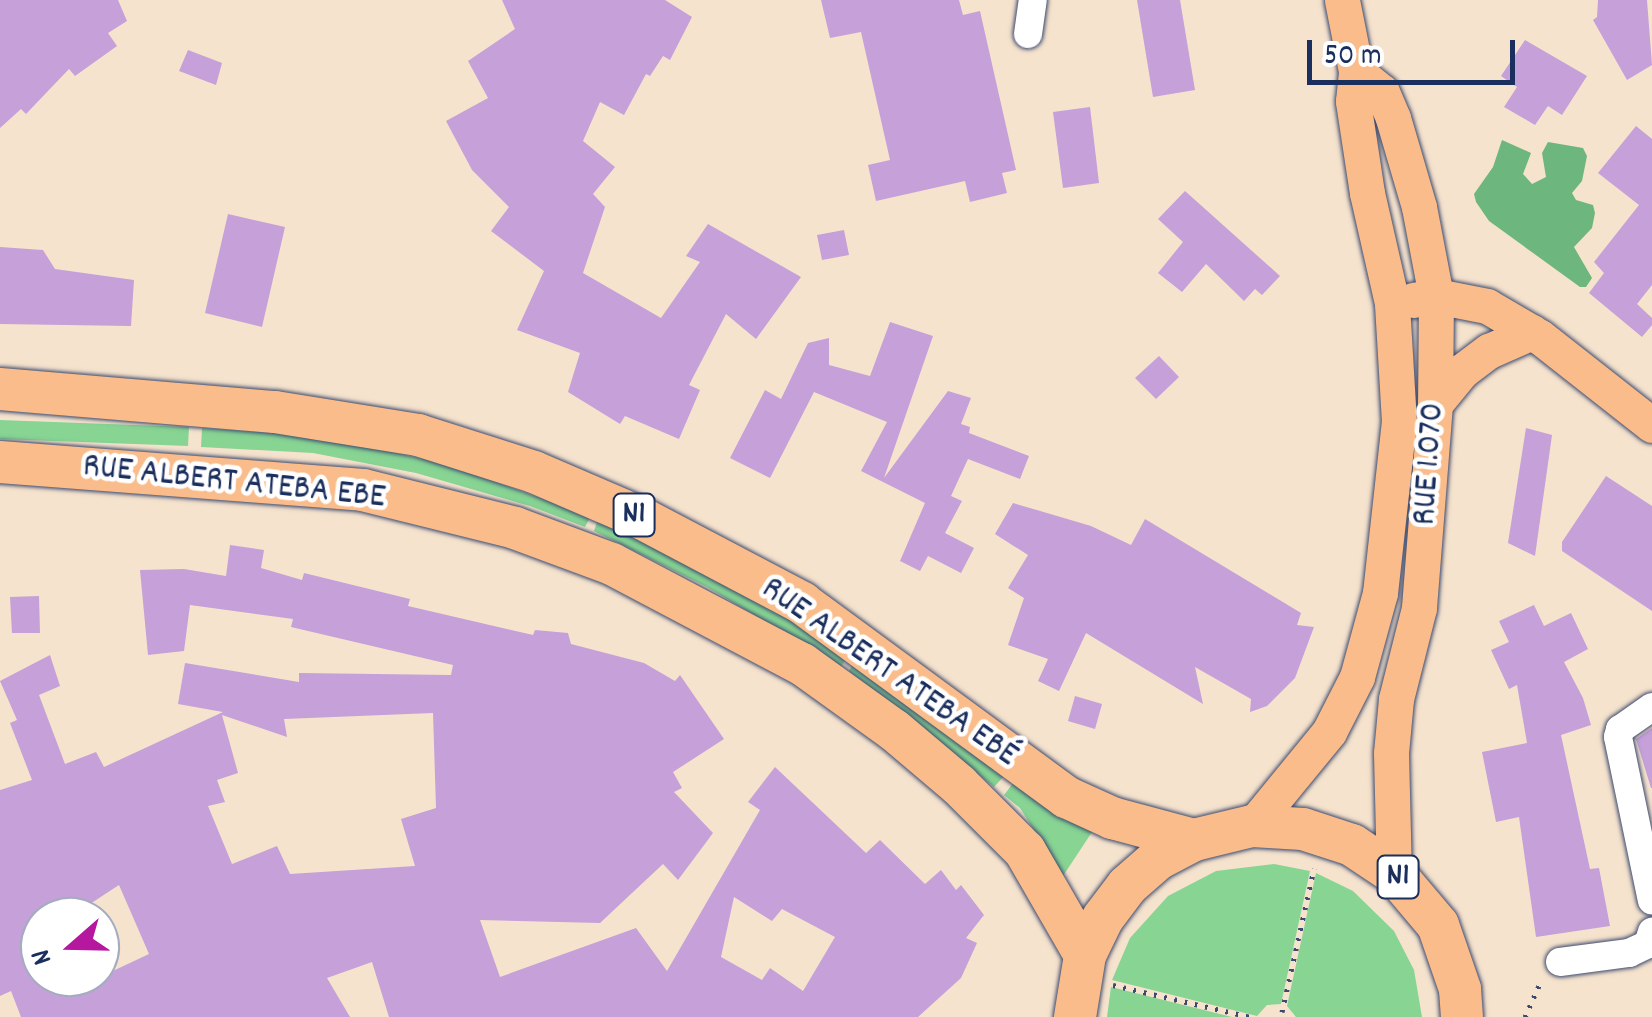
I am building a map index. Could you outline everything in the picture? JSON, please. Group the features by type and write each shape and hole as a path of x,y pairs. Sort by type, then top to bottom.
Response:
{"highway":[{"name":"RUE ALBERT ATEBA EBÉ","path":"0,389 159,399 311,418 418,435 534,472 643,519 802,603 1066,797 1112,818 1194,840"},
{"name":"RUE ALBERT ATEBA EBE","path":"0,462 364,490 515,528 612,564 802,664 894,730 959,785 1025,851 1095,969"},
{"name":"N1","path":"1074,1017 1095,969 1102,918 1127,886 1158,860 1194,840 1252,826 1319,834 1352,845 1394,872 1438,925 1461,1003 1497,1017"}],"main road":[{"name":"RUE 1.070","path":"1252,826 1328,732 1356,677 1380,594 1399,422 1392,303 1367,193 1353,101 1356,72 1342,0"},
{"name":"RUE 1.070","path":"1356,72 1382,92 1393,118 1419,207 1436,296 1435,404 1419,608 1396,699 1390,753 1394,872"},
{"path":"1392,303 1436,296 1487,306 1532,332 1652,425"},
{"path":"1435,404 1476,361 1532,332"}],"street":[{"path":"1028,34 1033,0"},
{"path":"1652,707 1620,729 1618,738 1652,901"},
{"path":"1560,962 1629,953 1648,944 1652,932"}],"path":[{"path":"1282,1012 1314,866"},
{"path":"1525,1017 1545,972 1560,962"},
{"path":"1095,969 1250,1017"}],"green space":[{"path":"1502,140 1531,153 1523,174 1532,184 1546,177 1542,153 1548,142 1583,148 1587,156 1582,181 1572,193 1576,200 1593,205 1595,213 1592,228 1574,247 1592,278 1586,287 1580,287 1489,221 1476,202 1474,194 1493,167"},
{"path":"0,420 189,427 188,446 0,439"},
{"path":"202,428 316,436 442,463 591,516 585,527 530,506 416,473 313,453 201,447"},
{"path":"598,519 713,574 849,654 841,667 707,587 594,531"},
{"path":"856,659 1005,775 994,787 849,671"},
{"path":"1014,782 1096,826 1063,876 1020,808 1004,795"},
{"path":"1274,864 1310,871 1281,1004 1267,1005 1257,1016 1112,980 1130,938 1168,896 1216,871"},
{"path":"1316,873 1353,891 1394,931 1414,970 1422,1017 1296,1017 1287,1006"},
{"path":"1111,987 1232,1017 1107,1017"}],"building":[{"path":"0,0 118,0 127,21 108,33 117,46 75,76 69,69 26,114 21,109 0,128"},
{"path":"502,0 665,0 692,17 670,60 663,56 650,76 646,74 624,115 600,102 583,141 615,167 593,194 605,207 583,273 661,318 700,262 686,256 708,224 801,277 756,339 726,314 689,385 700,390 679,439 625,416 620,424 568,392 580,353 517,330 544,271 491,231 509,207 472,170 446,121 488,98 468,61 515,29"},
{"path":"821,0 959,0 963,15 980,11 1016,170 1002,173 1007,193 970,202 965,181 876,201 868,165 890,160 861,32 830,38"},
{"path":"1137,0 1180,0 1195,90 1153,97"},
{"path":"1598,0 1647,0 1652,65 1627,80 1593,20 1597,17"},
{"path":"1525,40 1587,76 1562,115 1548,106 1535,125 1504,107 1517,87 1501,76"},
{"path":"188,50 222,63 216,85 179,71"},
{"path":"1090,107 1099,183 1063,188 1053,112"},
{"path":"1636,126 1652,139 1652,285 1637,304 1652,318 1652,325 1642,337 1589,293 1604,273 1594,262 1639,205 1598,173"},
{"path":"1185,191 1280,276 1262,295 1255,289 1244,301 1206,264 1182,292 1158,273 1183,242 1158,219"},
{"path":"228,214 285,227 262,327 205,313"},
{"path":"844,230 849,255 822,260 817,235"},
{"path":"0,247 43,250 55,269 134,280 131,326 0,324"},
{"path":"890,322 933,336 884,478 948,391 971,398 961,424 970,427 969,433 1029,456 1020,479 968,459 951,496 962,501 945,533 974,548 961,573 928,556 920,571 900,561 925,503 861,471 887,422 814,392 770,478 730,458 765,390 781,399 808,343 829,338 829,365 870,376"},
{"path":"1159,356 1179,377 1156,399 1135,378"},
{"path":"1526,428 1552,435 1535,556 1508,543"},
{"path":"1606,476 1652,506 1652,611 1562,551 1562,542"},
{"path":"1013,503 1091,526 1131,545 1145,519 1301,613 1297,625 1314,627 1295,678 1267,706 1250,712 1251,699 1195,667 1203,704 1086,633 1059,691 1038,681 1048,659 1008,645 1024,598 1008,588 1028,555 995,534"},
{"path":"230,545 264,550 261,568 302,580 304,573 410,599 408,606 533,635 535,630 568,633 571,644 644,663 675,681 680,675 724,739 673,772 682,788 674,792 713,833 678,880 663,864 600,923 480,920 500,977 636,928 667,971 760,810 748,802 775,767 866,853 880,840 925,884 941,870 956,890 961,885 984,915 966,938 977,943 961,978 918,1017 389,1017 372,962 327,978 350,1017 21,1017 11,991 0,996 0,790 32,780 10,723 17,720 0,681 50,655 60,686 39,695 65,764 96,752 104,767 223,712 178,704 185,663 299,682 299,673 451,675 453,665 291,627 293,619 190,605 184,651 148,655 140,570 184,569 226,576","holes":["433,713 436,808 401,819 415,866 290,874 277,846 232,864 208,806 225,802 217,780 238,773 222,715 287,737 284,719","734,897 772,921 782,909 835,937 803,991 770,968 762,980 721,957"]},
{"path":"39,596 40,633 12,633 10,597"},
{"path":"1534,605 1544,626 1571,613 1588,649 1564,662 1583,698 1591,725 1561,735 1590,869 1599,868 1610,926 1536,937 1519,817 1496,822 1482,752 1527,743 1517,685 1509,689 1491,650 1509,642 1499,621"},
{"path":"1075,696 1102,704 1095,729 1068,721"},
{"path":"1652,728 1652,788 1651,788 1636,739"}]}
